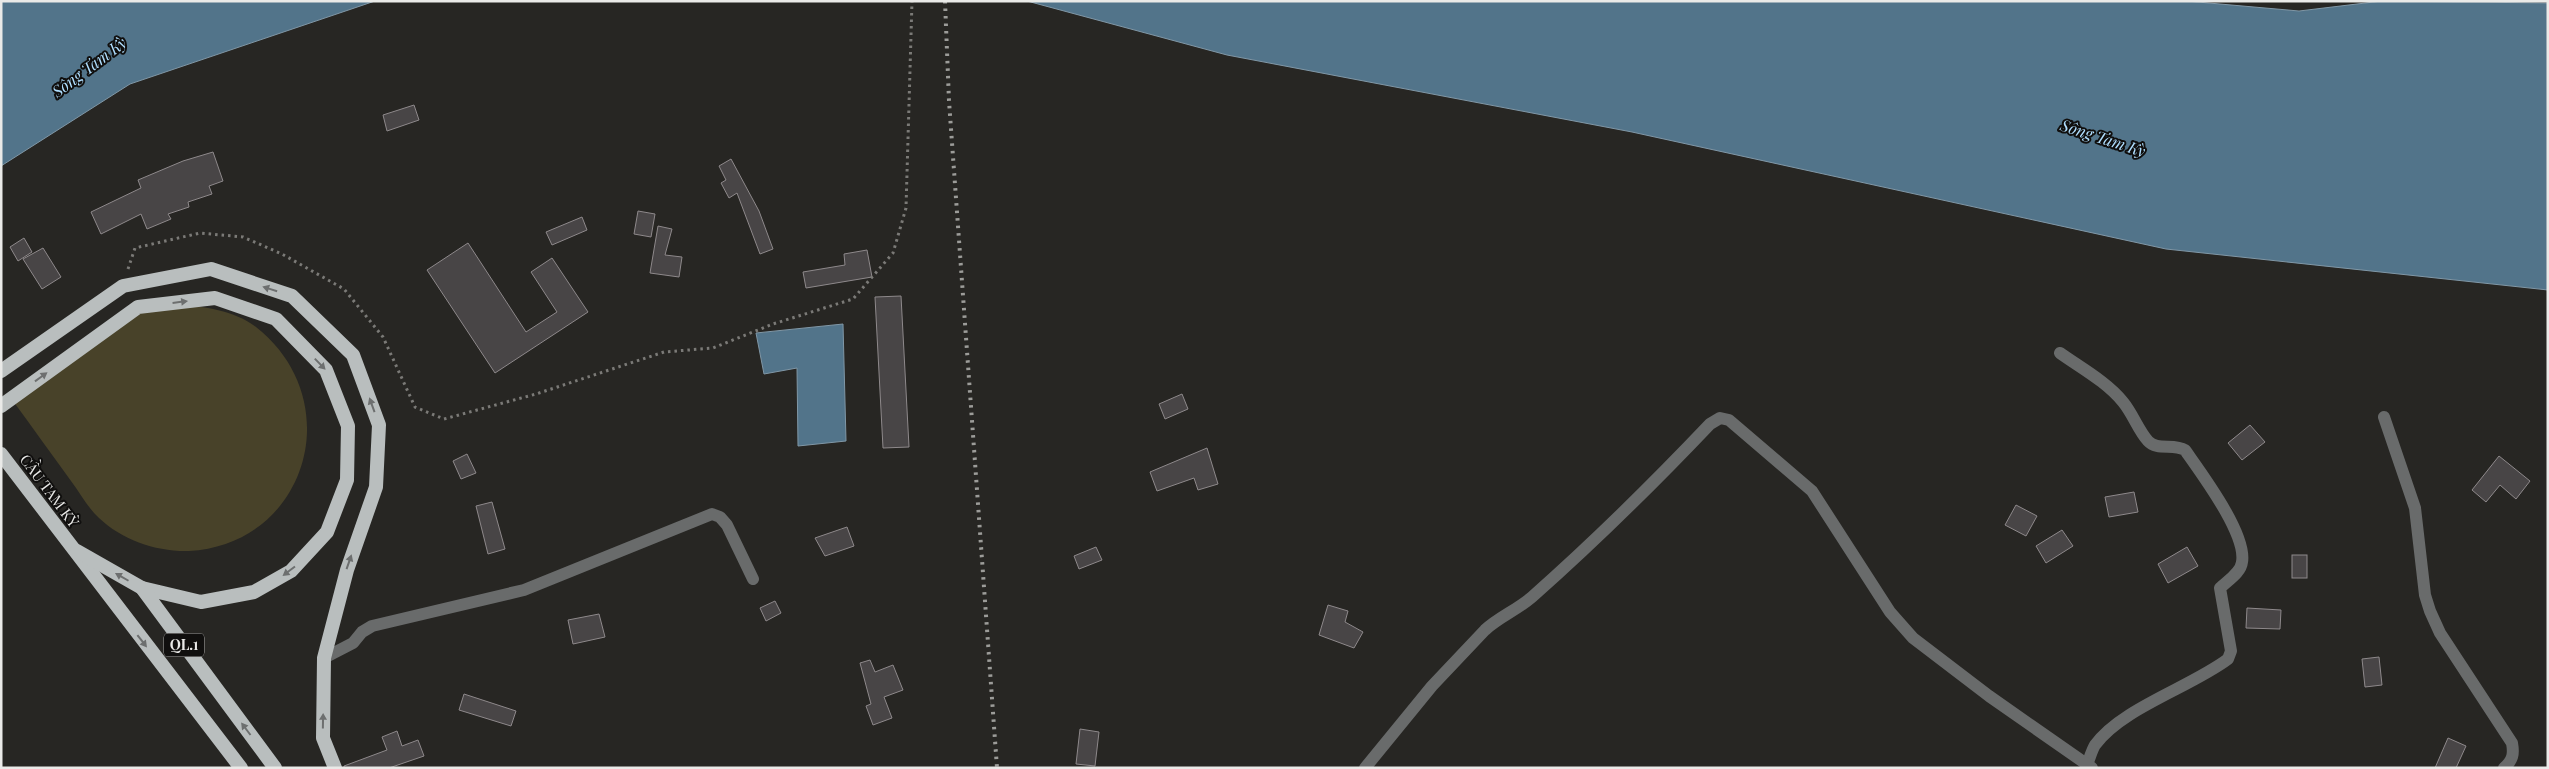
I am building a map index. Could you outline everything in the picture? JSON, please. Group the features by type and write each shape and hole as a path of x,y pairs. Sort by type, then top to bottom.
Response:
{"highway":[{"path":"1,372 123,286 211,269 292,296 353,355 379,425 376,487 347,570 324,658 323,738 335,768"},
{"path":"1,406 138,307 215,298 276,320 326,370 348,426 347,480 327,532 291,571 254,592 201,602 142,588"},
{"name":"CẦU TAM KỲ","path":"1,454 70,546"},
{"name":"QL.1","path":"70,546 142,588 275,768"},
{"name":"QL.1","path":"70,546 241,768"}],"street":[{"path":"1366,768 1432,686 1492,623 1516,610 1553,578 1640,498 1710,424 1720,418 1729,420 1812,491 1890,612 1913,638 1989,696 2090,765 2094,746 2102,737 2128,717 2228,659 2231,651 2220,588 2240,569 2242,555 2231,521 2184,450 2178,446 2158,446 2148,441 2126,405 2114,392 2060,353"},
{"path":"2384,417 2415,508 2425,595 2440,633 2512,743 2514,752 2512,759 2504,768"},
{"path":"324,658 353,643 362,632 372,626 524,590 712,514 720,518 726,525 753,579"}],"path":[{"path":"123,286 134,248 200,233 243,237 282,254 344,288 383,337 415,407 444,419 536,394 664,352 713,348 773,324 853,299 893,253 906,208 912,1"}],"shaded area":[{"path":"177,304 228,313 256,327 285,357 302,392 307,428 302,464 287,496 263,523 230,542 189,551 153,547 118,533 108,526 88,505 13,401 137,313"}],"water":[{"name":"Sông Tam Kỳ","path":"1,1 375,1 130,84 1,166"},
{"name":"Sông Tam Kỳ","path":"1027,1 2186,1 2299,11 2382,1 2548,3 2548,290 2166,249 1632,132 1227,55"},
{"path":"843,324 846,441 798,446 797,368 764,374 756,333"}],"building":[{"path":"414,105 419,120 387,131 383,115"},
{"path":"213,152 223,181 209,186 212,194 188,202 189,207 168,214 171,219 147,229 141,214 101,234 91,212 141,188 138,180 183,161"},
{"path":"731,159 759,211 773,249 760,254 737,193 729,198 721,183 726,180 719,166"},
{"path":"638,211 655,214 651,237 634,234"},
{"path":"582,217 587,230 552,245 546,232"},
{"path":"658,226 672,229 665,255 682,257 679,277 650,273"},
{"path":"24,238 32,252 18,261 10,247"},
{"path":"468,243 526,332 557,312 531,272 552,258 588,312 495,373 427,270"},
{"path":"43,248 61,277 42,289 23,259"},
{"path":"867,250 872,277 806,288 803,272 845,265 844,254"},
{"path":"901,296 909,447 883,448 875,297"},
{"path":"1182,394 1188,409 1165,419 1159,404"},
{"path":"2250,425 2265,442 2242,460 2228,443"},
{"path":"1207,448 1218,484 1198,490 1194,478 1157,491 1150,472"},
{"path":"467,454 476,473 461,479 453,461"},
{"path":"2499,456 2530,481 2516,499 2500,485 2486,502 2472,490"},
{"path":"2134,492 2138,512 2109,517 2105,497"},
{"path":"492,502 505,549 488,554 476,506"},
{"path":"2016,505 2037,516 2026,536 2005,525"},
{"path":"847,527 854,546 825,556 815,538"},
{"path":"2062,530 2073,546 2046,563 2036,546"},
{"path":"1096,547 1102,560 1079,569 1074,556"},
{"path":"2187,547 2198,566 2168,583 2158,564"},
{"path":"2292,555 2307,555 2307,578 2292,578"},
{"path":"775,601 781,613 766,621 760,608"},
{"path":"1328,605 1348,611 1345,622 1363,632 1354,648 1319,635"},
{"path":"2247,608 2281,610 2280,629 2246,628"},
{"path":"599,614 605,637 573,644 568,620"},
{"path":"2379,657 2382,685 2365,687 2362,659"},
{"path":"870,660 875,672 893,665 903,690 884,697 892,718 873,725 866,706 871,704 860,663"},
{"path":"464,694 516,711 511,726 459,710"},
{"path":"1080,729 1099,732 1095,766 1076,764"},
{"path":"397,731 402,746 418,740 424,756 389,768 344,768 344,766 387,750 382,737"},
{"path":"2448,738 2466,746 2456,768 2435,768"}],"railway":[{"path":"945,1 949,101 997,768"}]}
